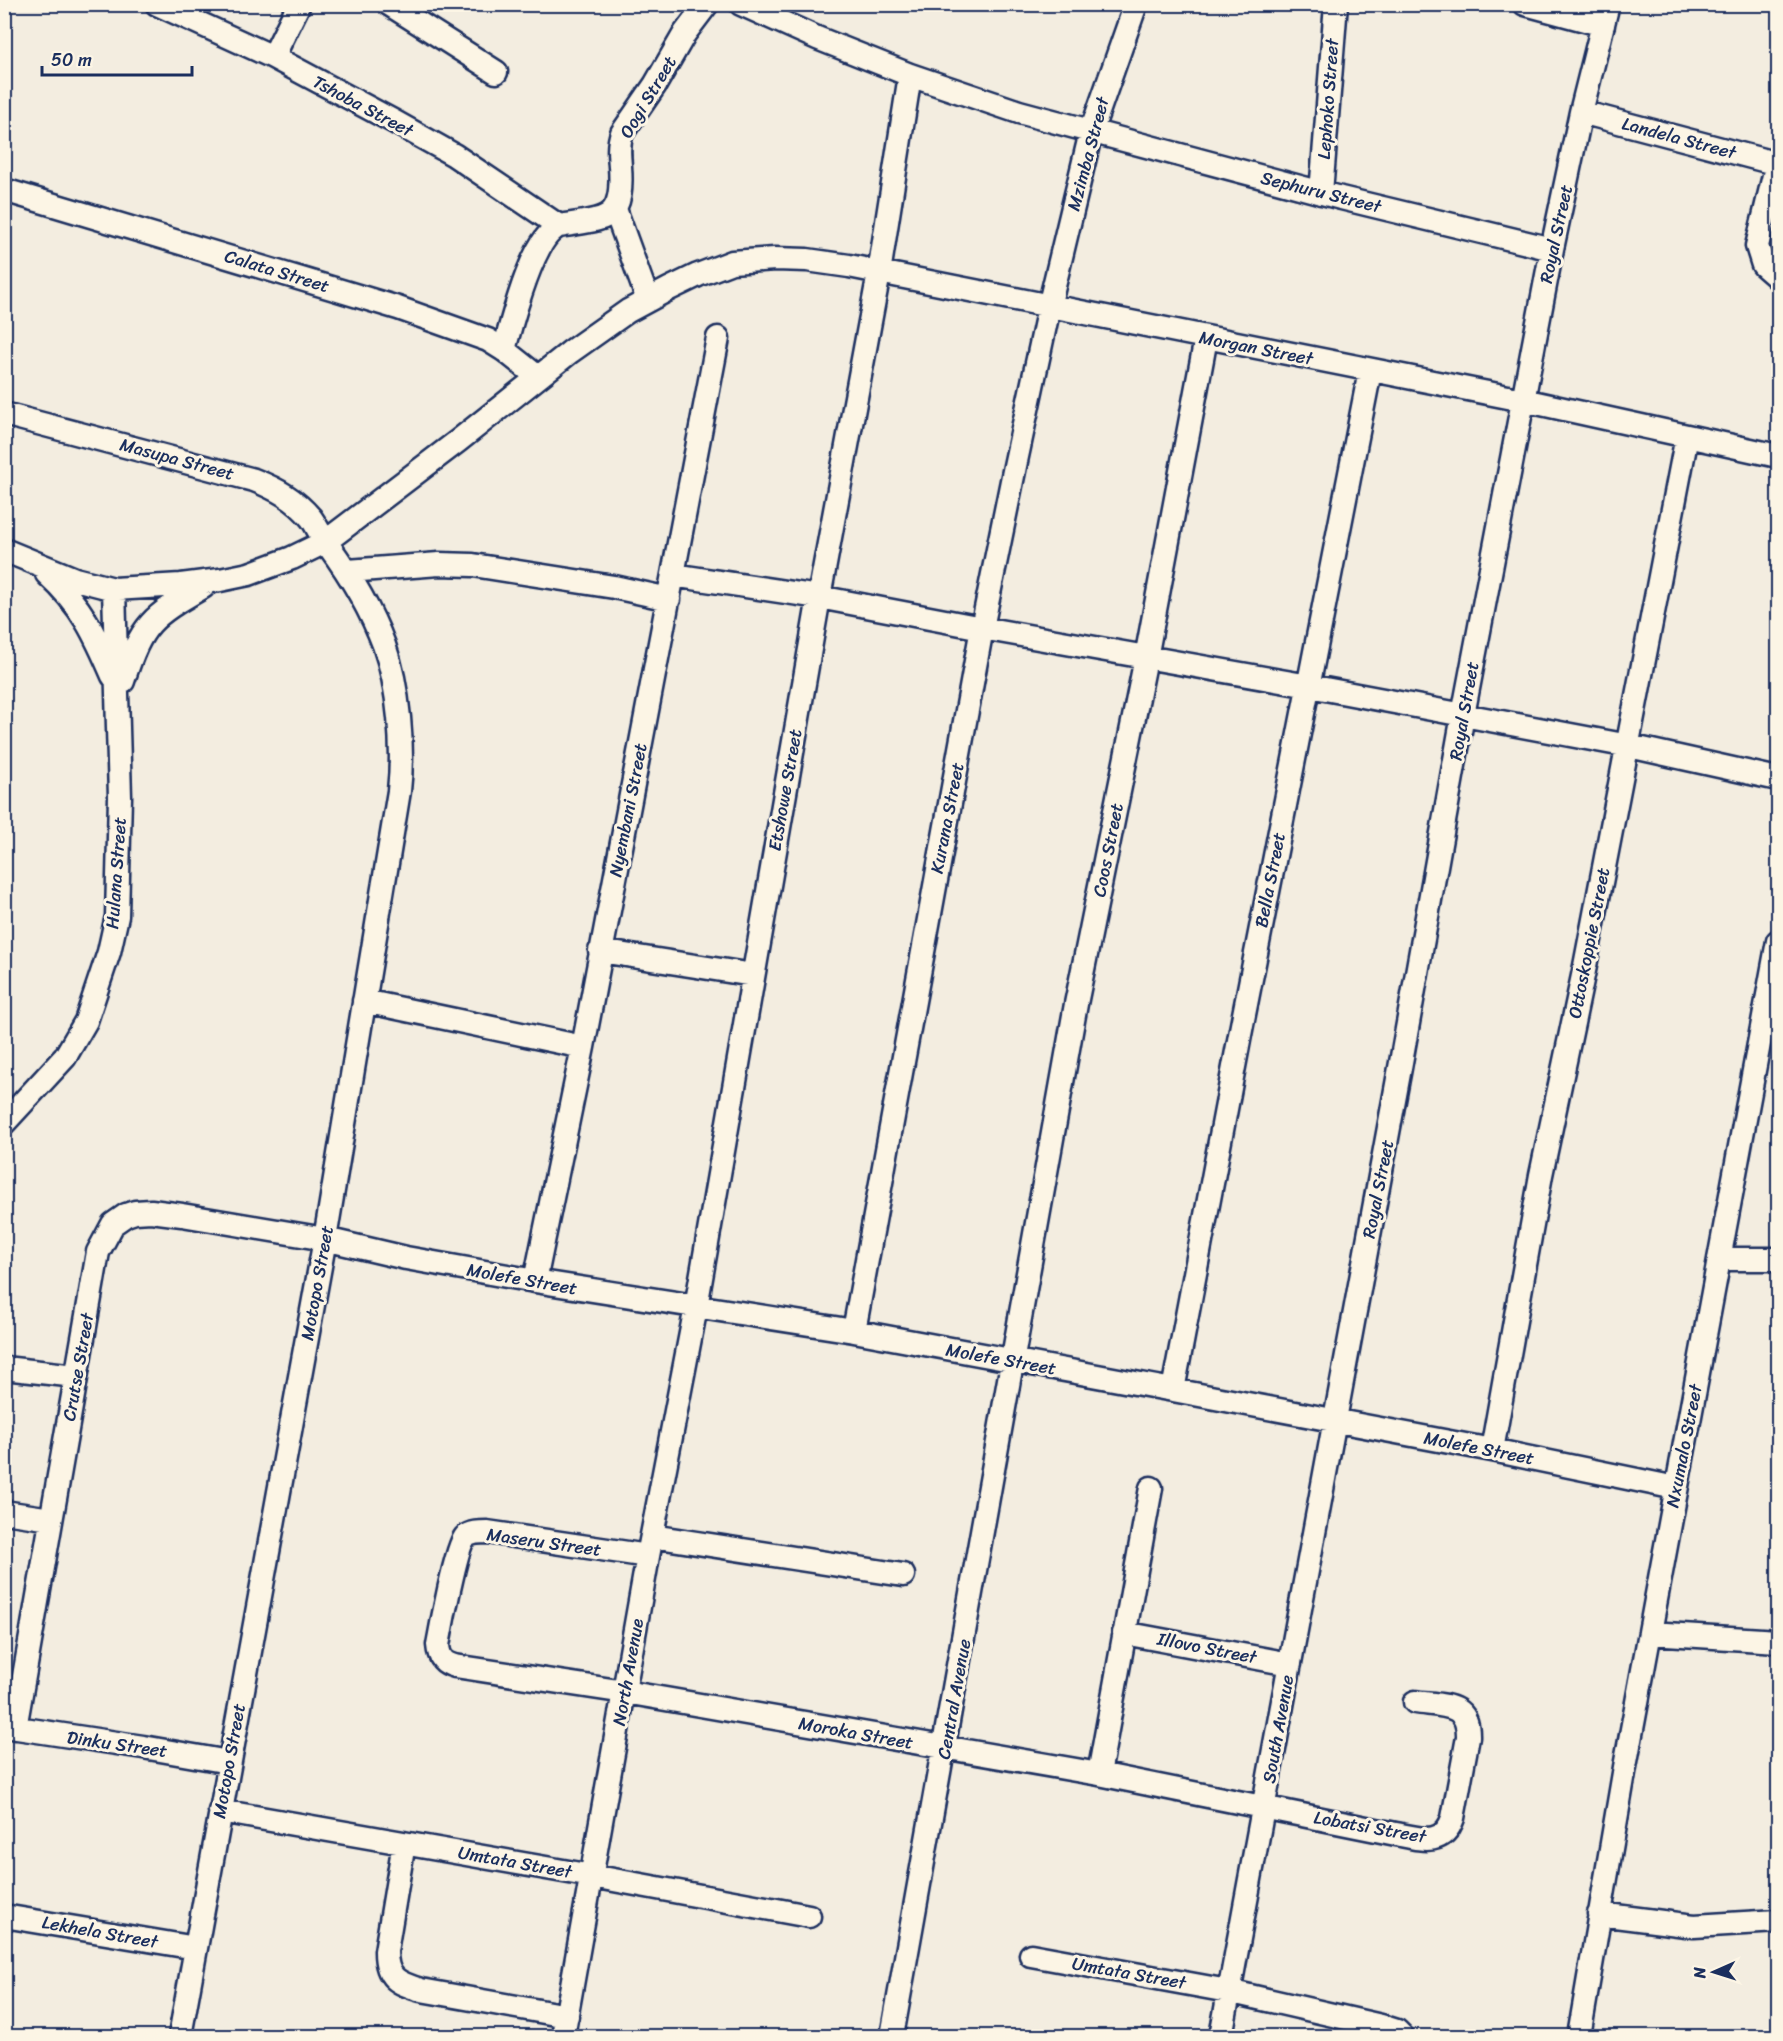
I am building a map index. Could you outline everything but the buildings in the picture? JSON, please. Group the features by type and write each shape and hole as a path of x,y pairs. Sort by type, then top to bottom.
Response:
{"street":[{"name":"Tshoba Street","path":"157,4 273,57 454,155 559,226"},
{"path":"273,57 299,4"},
{"path":"389,4 496,72"},
{"name":"Oogi Street","path":"648,300 615,209 620,191 620,139 685,33 707,4"},
{"name":"Sephuru Street","path":"741,4 817,38 910,75 1019,112 1321,193 1552,249"},
{"name":"Mzimba Street","path":"1049,307 1090,132 1136,4"},
{"name":"Lephoko Street","path":"1321,193 1336,4"},
{"path":"1526,4 1605,15"},
{"name":"Royal Street","path":"1335,1421 1462,715 1552,249 1581,112 1605,15"},
{"name":"Etshowe Street","path":"696,1307 819,597 879,273 910,75"},
{"name":"Landela Street","path":"1581,112 1778,164 1757,246 1763,265 1779,278"},
{"name":"Calata Street","path":"4,190 398,308 482,337 504,350 538,377"},
{"path":"504,350 536,254 546,236 559,226 606,218 615,209"},
{"name":"Morgan Street","path":"212,582 249,574 326,542 598,331 648,300 698,275 732,262 775,259 831,262 1523,400 1779,456"},
{"name":"Kurana Street","path":"854,1331 982,628 1049,307"},
{"name":"Nyembani Street","path":"535,1281 583,1047 718,338"},
{"name":"Coos Street","path":"1014,1362 1077,1004 1146,658 1206,338"},
{"name":"Bella Street","path":"1173,1390 1370,371"},
{"name":"Masupa Street","path":"4,414 255,480 281,491 295,502 311,519 326,542"},
{"name":"Ottoskoppie Street","path":"1492,1450 1541,1175 1629,746 1688,436"},
{"name":"Motopo Street","path":"180,2037 325,1239 399,791 400,735 396,700 384,645 348,572 326,542"},
{"path":"4,550 75,579 114,589 212,582"},
{"path":"35,563 67,592 84,615 98,640 118,692"},
{"path":"348,572 439,564 473,565 614,587 669,599"},
{"path":"673,575 819,597 1309,686 1629,746 1779,779"},
{"path":"118,692 135,646 151,622 163,611 212,582"},
{"name":"Hulana Street","path":"4,1123 65,1056 86,1021 109,952 117,916 120,797 114,589"},
{"name":"Nxumalo Street","path":"1579,2037 1676,1488 1774,983 1779,940"},
{"path":"600,951 753,975"},
{"path":"364,1001 583,1047"},
{"name":"Crutse Street","path":"10,1727 51,1519 98,1252 113,1224 126,1215 151,1211 325,1239"},
{"name":"Molefe Street","path":"325,1239 406,1258 535,1281 854,1331 1492,1450 1676,1488"},
{"path":"1719,1259 1779,1259"},
{"name":"North Avenue","path":"565,2026 650,1546 696,1307"},
{"name":"Central Avenue","path":"892,2037 1014,1362"},
{"path":"4,1368 76,1376"},
{"name":"South Avenue","path":"1221,2037 1335,1421"},
{"path":"1099,1774 1151,1488"},
{"path":"4,1512 51,1519"},
{"name":"Maseru Street","path":"625,1692 447,1664 442,1659 438,1645 450,1585 462,1542 470,1534 487,1532 650,1546"},
{"path":"650,1546 903,1575"},
{"name":"Illovo Street","path":"1124,1633 1290,1664"},
{"path":"1650,1633 1779,1641"},
{"name":"Moroka Street","path":"625,1692 1099,1774 1264,1807"},
{"name":"Lobatsi Street","path":"1264,1807 1415,1838 1442,1837 1453,1818 1468,1737 1467,1720 1456,1709 1415,1702"},
{"name":"Dinku Street","path":"10,1727 229,1762"},
{"name":"Umtata Street","path":"220,1811 809,1916"},
{"path":"404,1843 386,1951 386,1962 392,1977 408,1987 565,2026"},
{"path":"1599,1914 1694,1926 1779,1921"},
{"name":"Lekhela Street","path":"4,1916 196,1948"},
{"name":"Umtata Street","path":"1031,1955 1228,1991"},
{"path":"1228,1991 1382,2026 1397,2031 1402,2037"}]}
